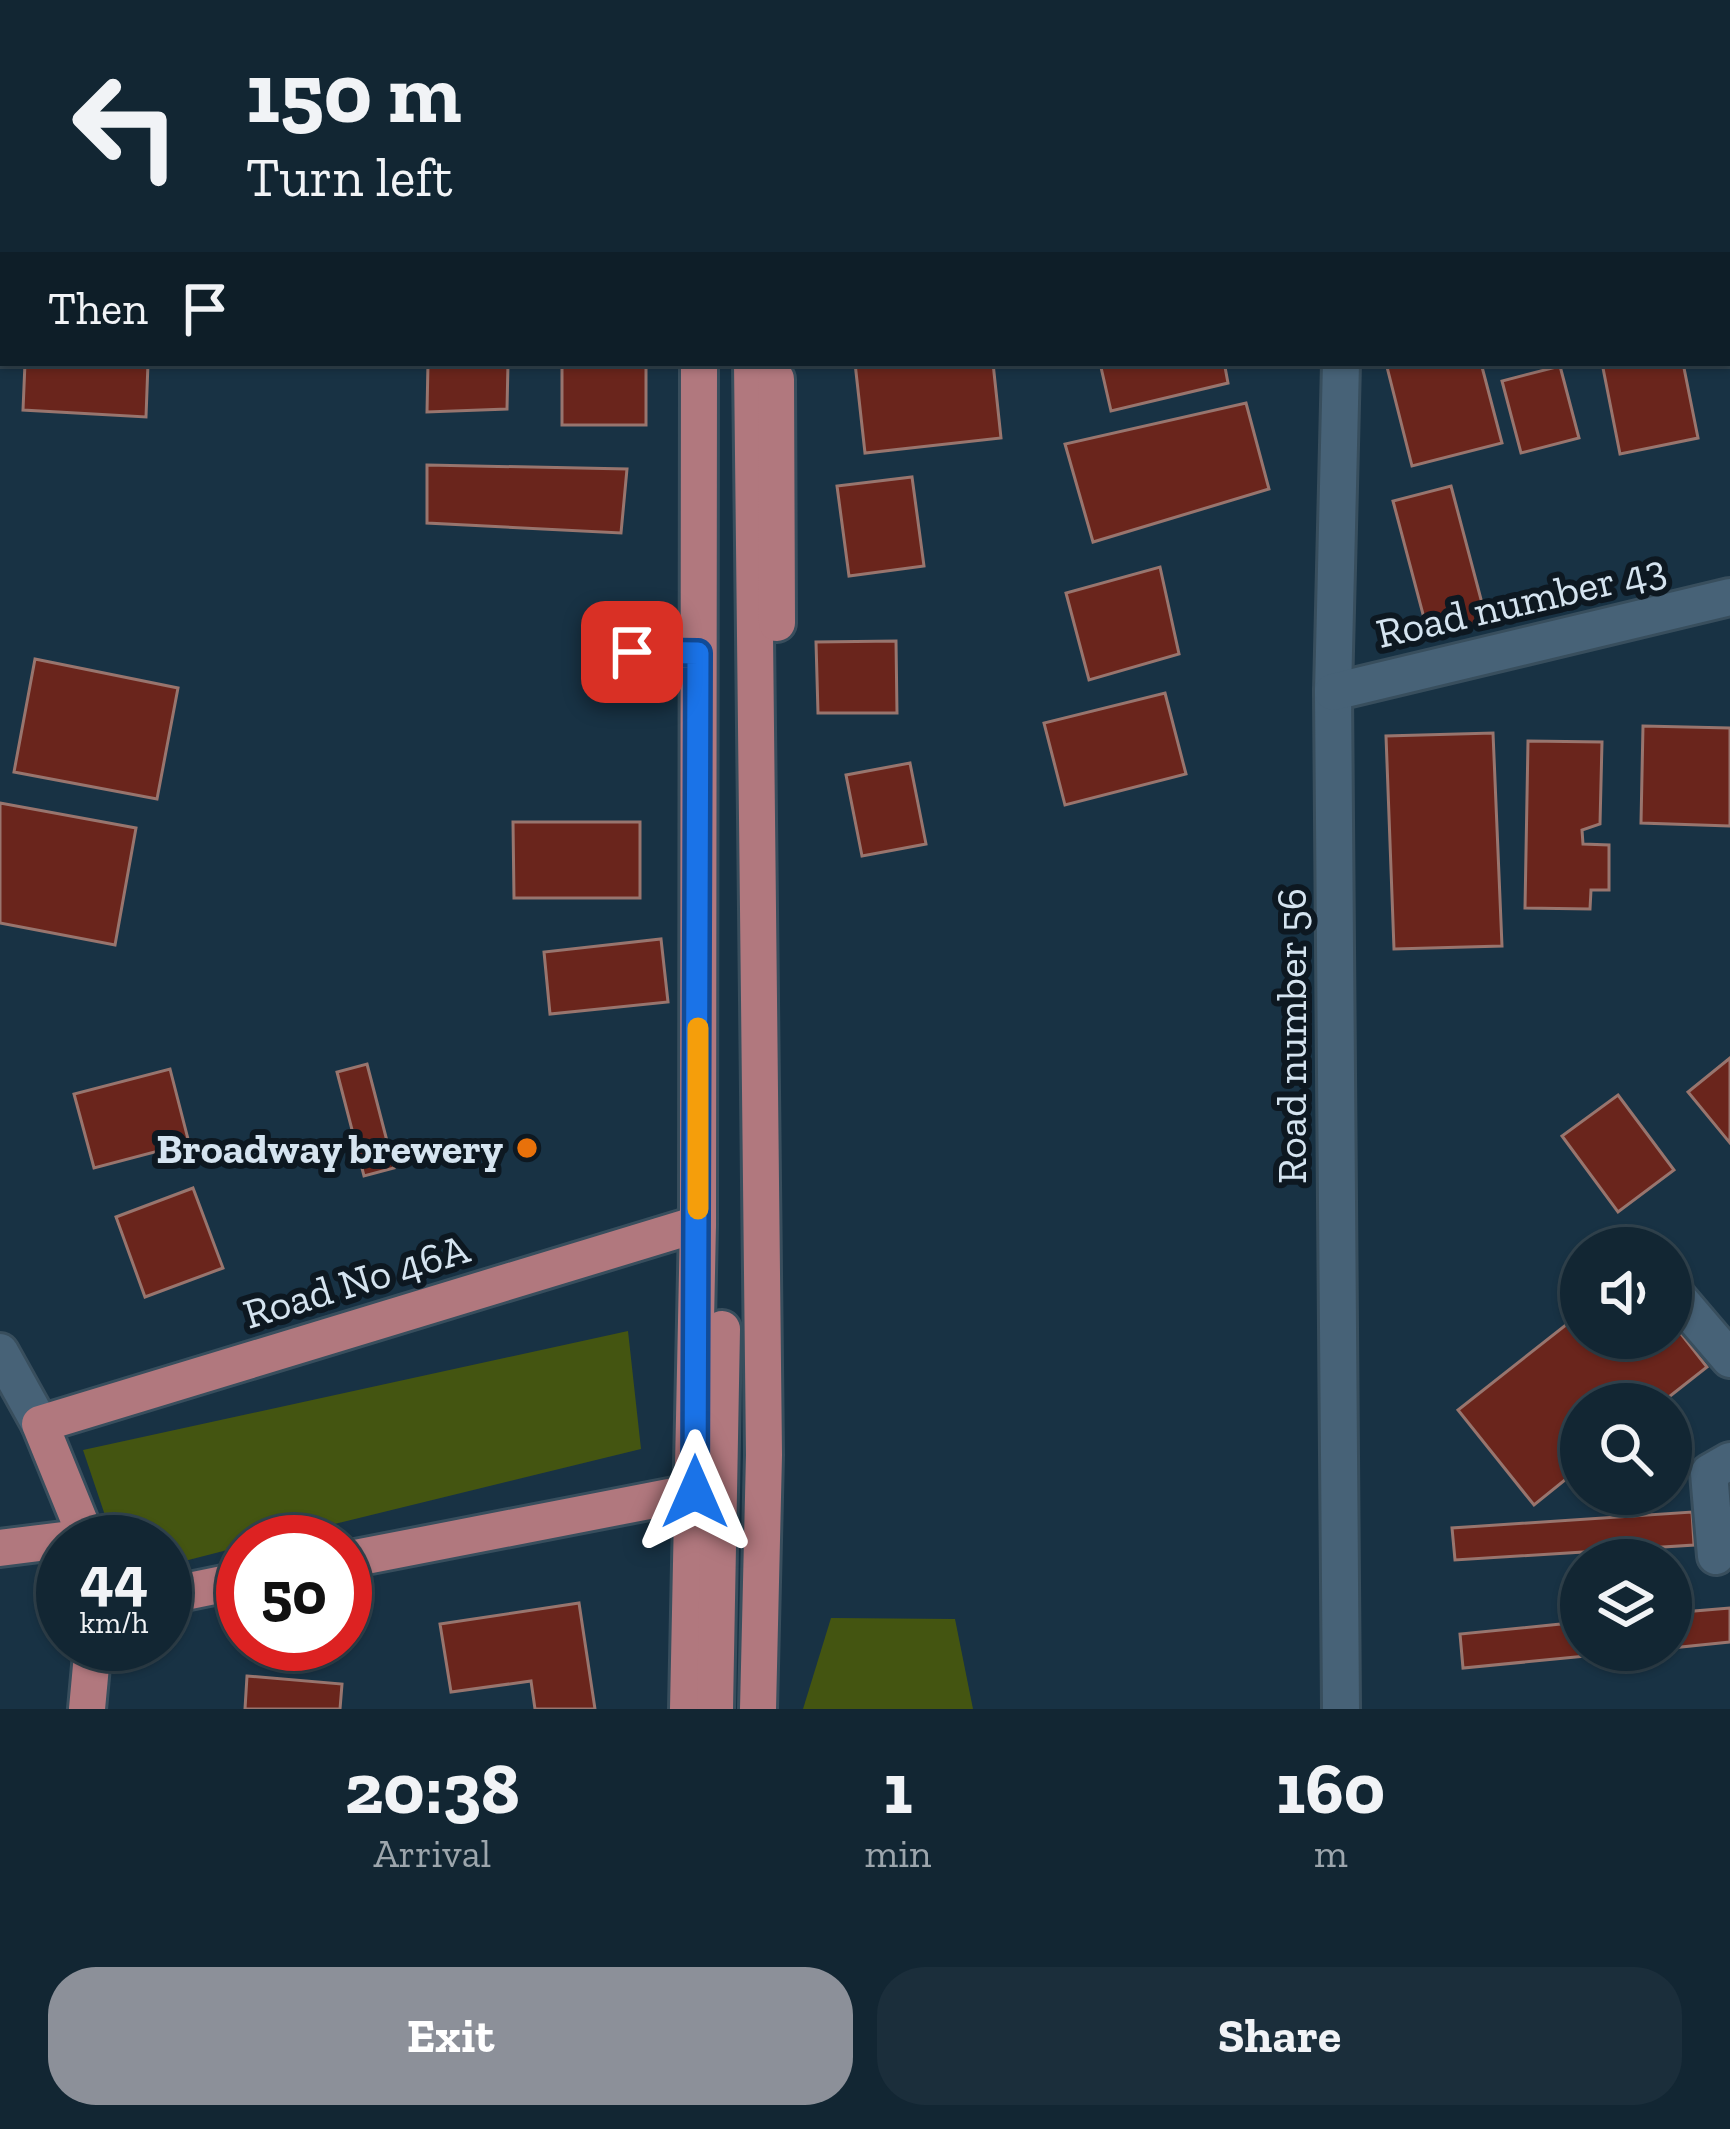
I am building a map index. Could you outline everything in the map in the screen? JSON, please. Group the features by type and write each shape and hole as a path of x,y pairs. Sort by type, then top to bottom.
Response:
{"main road":[{"path":"688,1709 698,1224 699,366"},
{"path":"715,1709 722,1442 724,366"},
{"path":"752,366 764,1455 758,1709"},
{"path":"775,1709 781,1406 776,366"},
{"name":"Road No 46A","path":"40,1424 698,1224"},
{"path":"40,1424 77,1515"},
{"path":"372,1555 695,1492"},
{"path":"0,1548 36,1544"},
{"path":"87,1709 91,1671"}],"street":[{"name":"Road number 56","path":"1341,366 1333,692 1341,1709"},
{"name":"Road number 43","path":"1333,692 1730,597"},
{"path":"632,652 698,653"},
{"path":"1692,1315 1730,1359"},
{"path":"0,1352 40,1424"},
{"path":"1716,1556 1709,1473 1730,1461"}],"green space":[{"path":"628,1331 641,1449 371,1515 216,1515 216,1553 192,1559 192,1515 105,1515 83,1450"},
{"path":"831,1618 955,1619 973,1709 803,1709"}],"building":[{"path":"25,366 148,366 146,417 23,410"},
{"path":"428,366 508,366 507,409 427,412"},
{"path":"562,366 646,366 646,425 562,425"},
{"path":"855,366 993,366 1001,438 865,453"},
{"path":"1101,366 1228,366 1228,383 1111,411"},
{"path":"1387,366 1482,366 1502,443 1412,466"},
{"path":"1560,366 1579,438 1521,453 1502,381"},
{"path":"1603,366 1684,366 1698,438 1620,454"},
{"path":"1246,403 1269,489 1093,542 1065,444"},
{"path":"427,465 627,469 621,533 427,523"},
{"path":"912,477 924,566 849,576 837,486"},
{"path":"1451,486 1487,622 1429,637 1393,501"},
{"path":"1160,567 1179,654 1089,680 1066,593"},
{"path":"896,641 897,713 818,713 816,642"},
{"path":"35,659 178,688 157,799 14,772"},
{"path":"1165,693 1186,774 1065,805 1044,723"},
{"path":"1643,726 1730,728 1730,826 1641,823"},
{"path":"1493,733 1502,946 1394,949 1386,736"},
{"path":"1528,741 1602,742 1600,824 1582,830 1583,844 1609,845 1609,890 1591,890 1590,909 1525,908"},
{"path":"910,763 926,844 862,856 846,775"},
{"path":"0,803 136,828 115,945 0,923"},
{"path":"513,822 640,822 640,898 514,898"},
{"path":"661,939 668,1002 550,1014 544,952"},
{"path":"1730,1058 1730,1143 1688,1092"},
{"path":"367,1064 394,1168 364,1176 337,1072"},
{"path":"170,1069 189,1143 94,1168 74,1094"},
{"path":"1618,1095 1674,1170 1618,1212 1562,1136"},
{"path":"193,1188 223,1268 145,1297 116,1217"},
{"path":"1560,1330 1560,1359 1692,1359 1692,1348 1707,1367 1687,1383 1560,1383 1560,1484 1534,1505 1458,1410"},
{"path":"1692,1512 1694,1545 1692,1539 1560,1539 1560,1553 1455,1560 1452,1528"},
{"path":"579,1603 595,1709 535,1709 531,1681 451,1692 440,1624"},
{"path":"1730,1608 1730,1642 1692,1646 1692,1611"},
{"path":"1560,1624 1560,1659 1463,1668 1460,1634"},
{"path":"247,1676 342,1684 340,1709 245,1709"}],"slow traffic":[{"path":"698,1028 698,1209"}],"place":[{"name":"Broadway brewery","path":"527,1148"}],"route":[{"path":"632,652 698,653 695,1492"}]}
